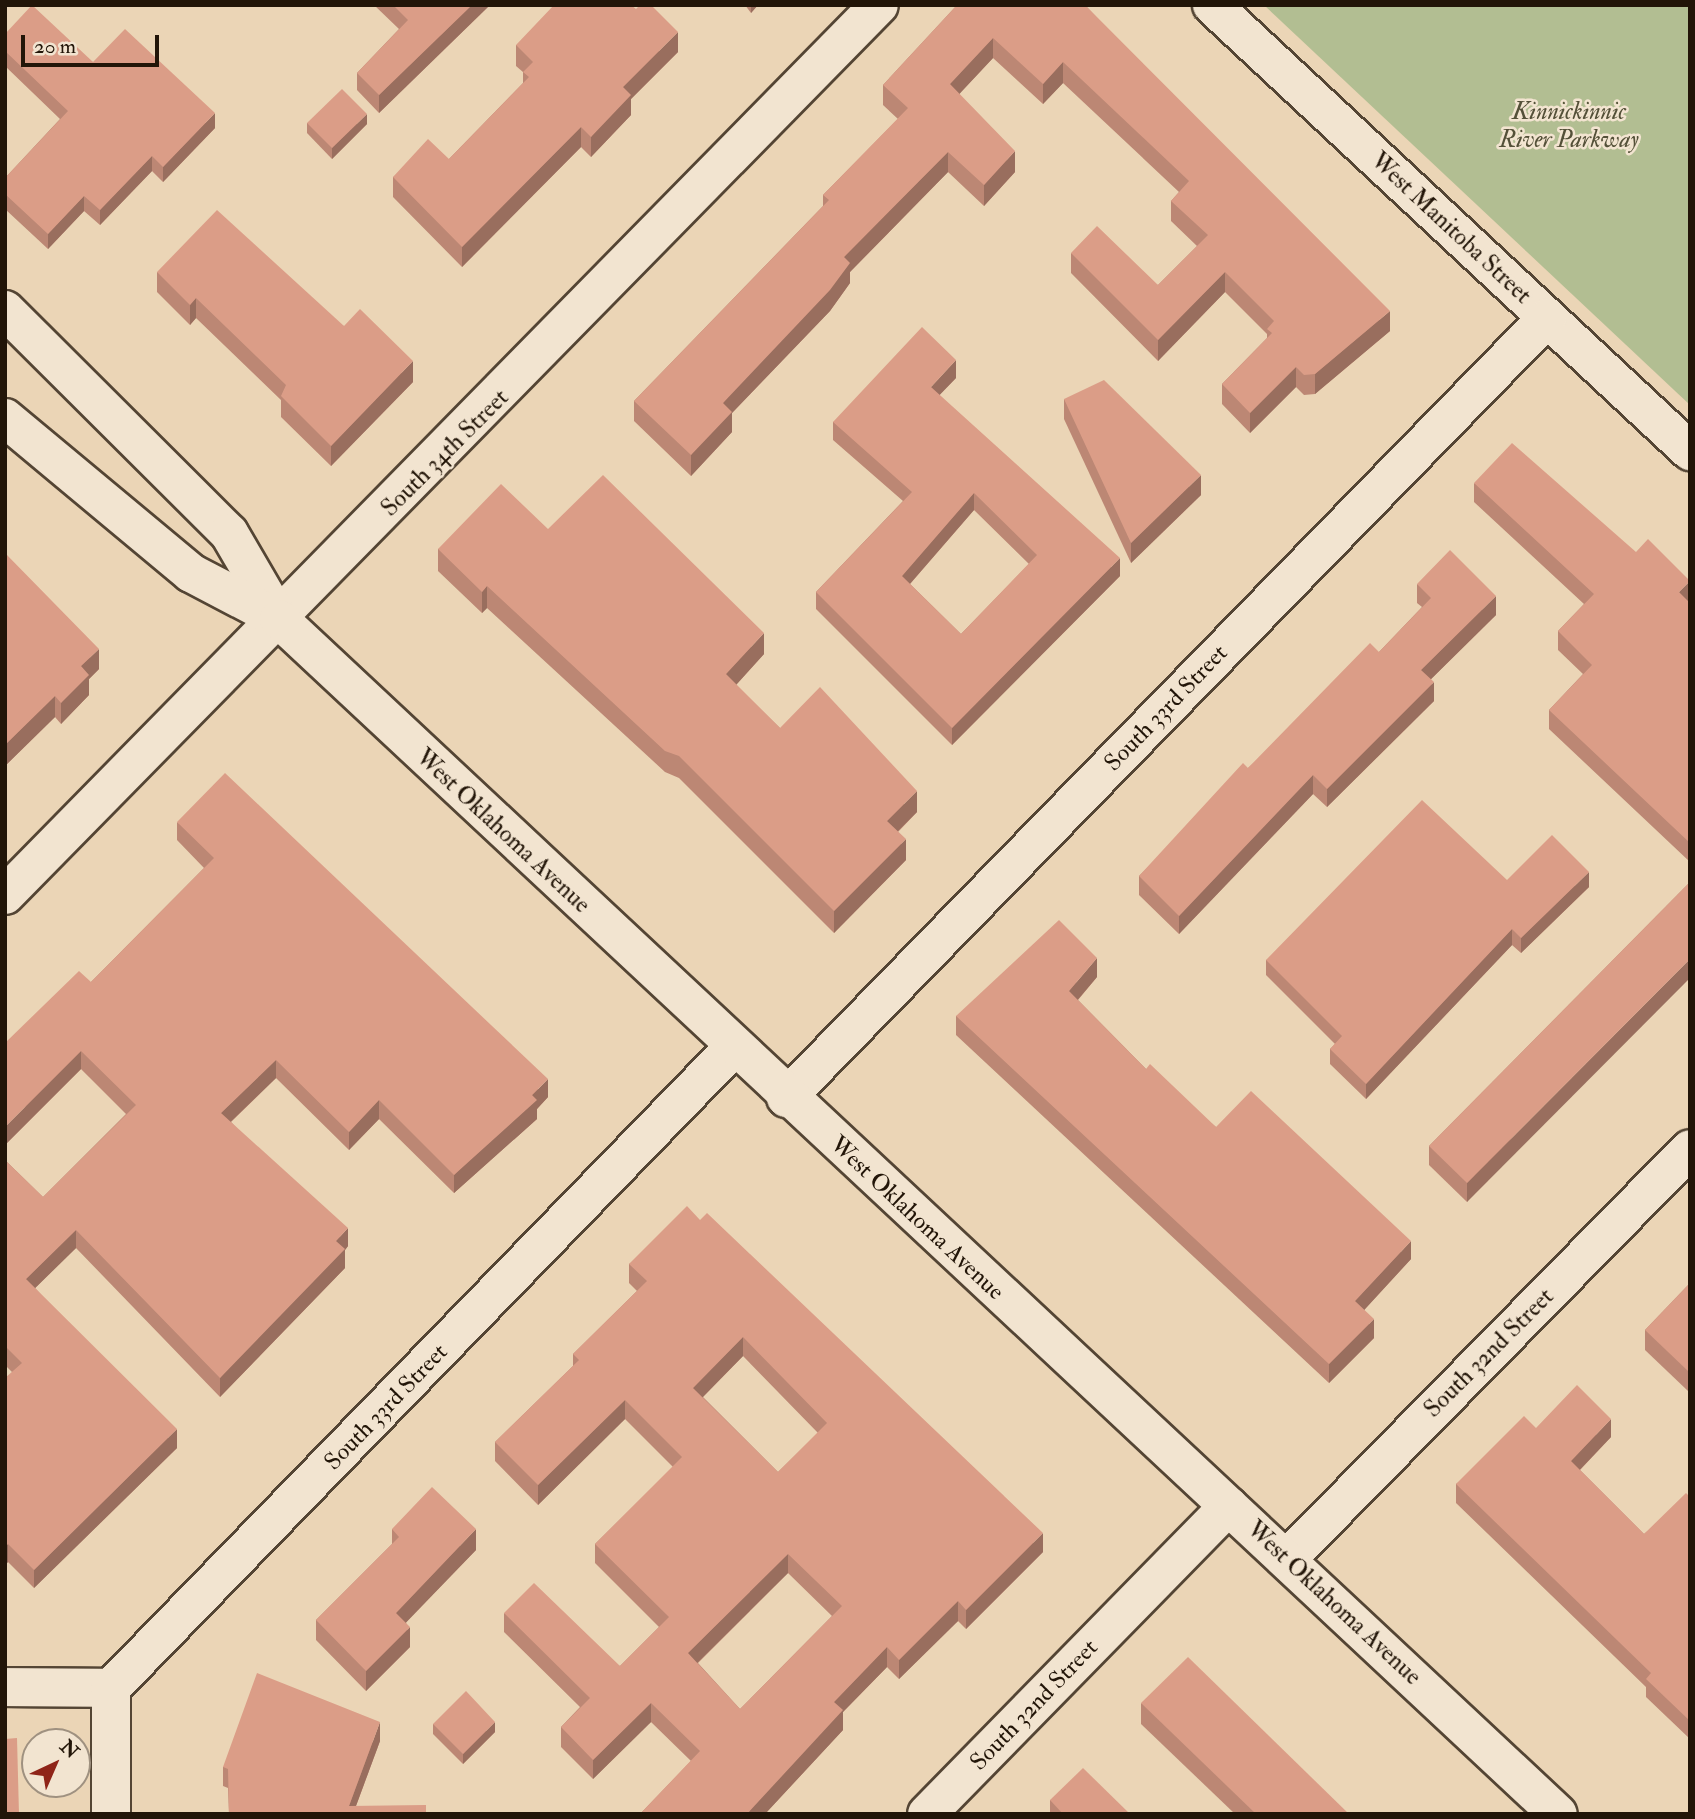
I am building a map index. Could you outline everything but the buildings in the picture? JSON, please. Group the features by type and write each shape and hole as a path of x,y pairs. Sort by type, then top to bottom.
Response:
{"street":[{"name":"South 34th Street","path":"5,895 279,620 879,5"},
{"name":"West Manitoba Street","path":"1212,5 1690,451"},
{"name":"West Oklahoma Avenue","path":"5,310 229,533 279,620"},
{"name":"South 33rd Street","path":"786,1098 1547,318"},
{"name":"West Oklahoma Avenue","path":"5,418 191,573 279,620 786,1098 1288,1558 1558,1814"},
{"name":"South 33rd Street","path":"111,1688 733,1048"},
{"name":"South 32nd Street","path":"1288,1558 1690,1149"},
{"name":"South 32nd Street","path":"928,1814 1229,1506"},
{"path":"5,1686 111,1688 111,1814"}],"green space":[{"name":"Kinnickinnic River Parkway","path":"1264,5 1690,5 1690,405"}]}
